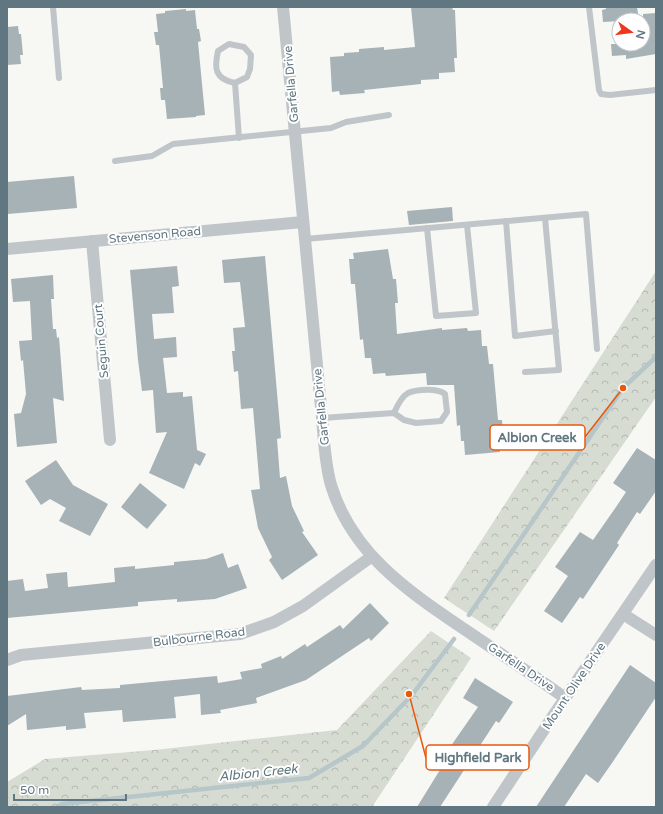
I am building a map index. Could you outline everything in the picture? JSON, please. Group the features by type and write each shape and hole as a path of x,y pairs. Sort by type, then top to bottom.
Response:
{"street":[{"name":"Garfella Drive","path":"283,7 326,463 331,485 349,524 372,557 413,594 565,698"},
{"name":"Stevenson Road","path":"7,249 303,222"},
{"name":"Seguin Court","path":"92,241 110,440"},
{"name":"Bulbourne Road","path":"7,660 22,656 240,634 274,622 297,609 357,569 372,557"},
{"name":"Mount Olive Drive","path":"493,807 656,565"},
{"path":"623,614 656,635"}],"lane":[{"path":"53,7 59,78"},
{"path":"589,7 599,90 601,94 610,96 656,90"},
{"path":"229,44 244,47 251,55 250,69 247,77 236,83 224,81 218,74 216,64 218,50 229,44"},
{"path":"236,83 239,138"},
{"path":"115,161 152,156 173,144 331,128 346,122 389,115"},
{"path":"305,239 586,214 597,349"},
{"path":"525,372 559,370 545,218"},
{"path":"506,221 515,336 556,331"},
{"path":"427,228 436,316 476,313 467,225"},
{"path":"322,418 394,414 404,420 416,423 441,421 447,412 445,394 440,390 409,393 398,405 394,414"}],"green space":[{"path":"656,271 656,397 494,631 444,598"},
{"path":"431,631 471,658 372,807 7,807 7,782 45,759 154,750 337,730"}],"building":[{"path":"411,7 452,7 453,10 455,10 457,58 454,58 455,72 439,73 439,79 421,80 421,84 364,90 365,93 340,95 339,91 332,92 330,57 344,56 344,53 359,52 359,49 384,47 384,50 415,47"},
{"path":"606,7 637,7 638,12 611,12 611,22 603,22 602,10 606,9"},
{"path":"186,9 186,11 195,10 197,29 199,29 201,41 198,42 205,115 167,119 165,100 161,100 160,88 163,88 159,45 156,45 154,32 158,32 156,14 165,13 165,11"},
{"path":"651,13 656,13 656,54 626,59 626,55 612,56 612,52 651,52"},
{"path":"18,26 19,34 21,34 23,55 20,55 21,64 7,65 7,27"},
{"path":"74,176 77,208 8,214 7,182"},
{"path":"452,207 453,221 409,225 407,211"},
{"path":"388,249 393,279 396,279 398,303 395,303 397,334 442,328 442,330 467,328 468,331 481,330 482,346 487,346 489,364 493,364 498,420 502,420 504,445 500,445 500,452 465,455 464,441 461,441 460,425 457,426 454,385 427,385 426,373 386,376 385,373 373,374 371,358 365,358 363,339 360,340 355,284 351,284 349,259 354,259 353,253"},
{"path":"265,256 281,438 277,439 280,478 286,476 292,506 304,531 302,532 318,555 282,580 269,560 272,557 258,528 251,490 260,489 253,408 241,409 238,371 234,372 232,351 235,351 233,328 245,327 240,282 224,283 222,260"},
{"path":"177,266 179,286 172,287 174,313 152,314 154,339 176,337 177,357 163,358 167,393 183,392 183,397 192,396 197,450 206,454 200,466 195,463 184,489 149,473 167,432 156,433 153,390 142,391 130,270"},
{"path":"53,275 54,299 51,299 53,329 56,329 57,338 59,337 64,401 53,398 57,443 17,447 14,414 21,413 26,394 23,360 21,361 19,341 32,340 30,301 13,302 11,279"},
{"path":"637,448 656,460 656,491 640,514 637,512 617,543 619,545 583,599 580,597 562,623 544,611 568,576 555,567 580,532 593,540 616,507 626,492 613,483"},
{"path":"56,460 73,485 108,504 90,536 59,521 66,508 50,499 41,505 25,481"},
{"path":"140,483 167,505 147,529 121,507"},
{"path":"223,553 228,568 238,564 247,588 215,599 177,602 177,599 138,602 138,606 7,618 7,581 23,579 25,591 48,588 46,574 67,572 68,587 115,582 114,568 135,566 135,569 174,565 174,562 206,559"},
{"path":"370,603 389,623 371,641 369,638 306,680 256,698 257,703 220,710 221,713 201,715 200,694 174,697 176,718 123,722 122,710 84,713 86,728 66,730 66,726 27,730 26,714 7,726 7,696 81,687 82,690 120,688 120,685 217,676 218,683 242,679 240,672 262,668 261,664 281,656 282,659 305,644 307,647 340,625 343,629"},
{"path":"630,665 656,683 656,697 598,783 586,774 564,807 536,807"},
{"path":"475,678 513,702 499,723 496,721 440,807 417,807 443,765 439,763 478,707 463,698"}],"waterway":[{"name":"Albion Creek","path":"469,615 623,388 656,357"},
{"name":"Albion Creek","path":"57,807 62,804 309,778 363,746 412,695 454,639"}],"place":[{"name":"Albion Creek","path":"623,388"},
{"name":"Highfield Park","path":"409,694"}]}
